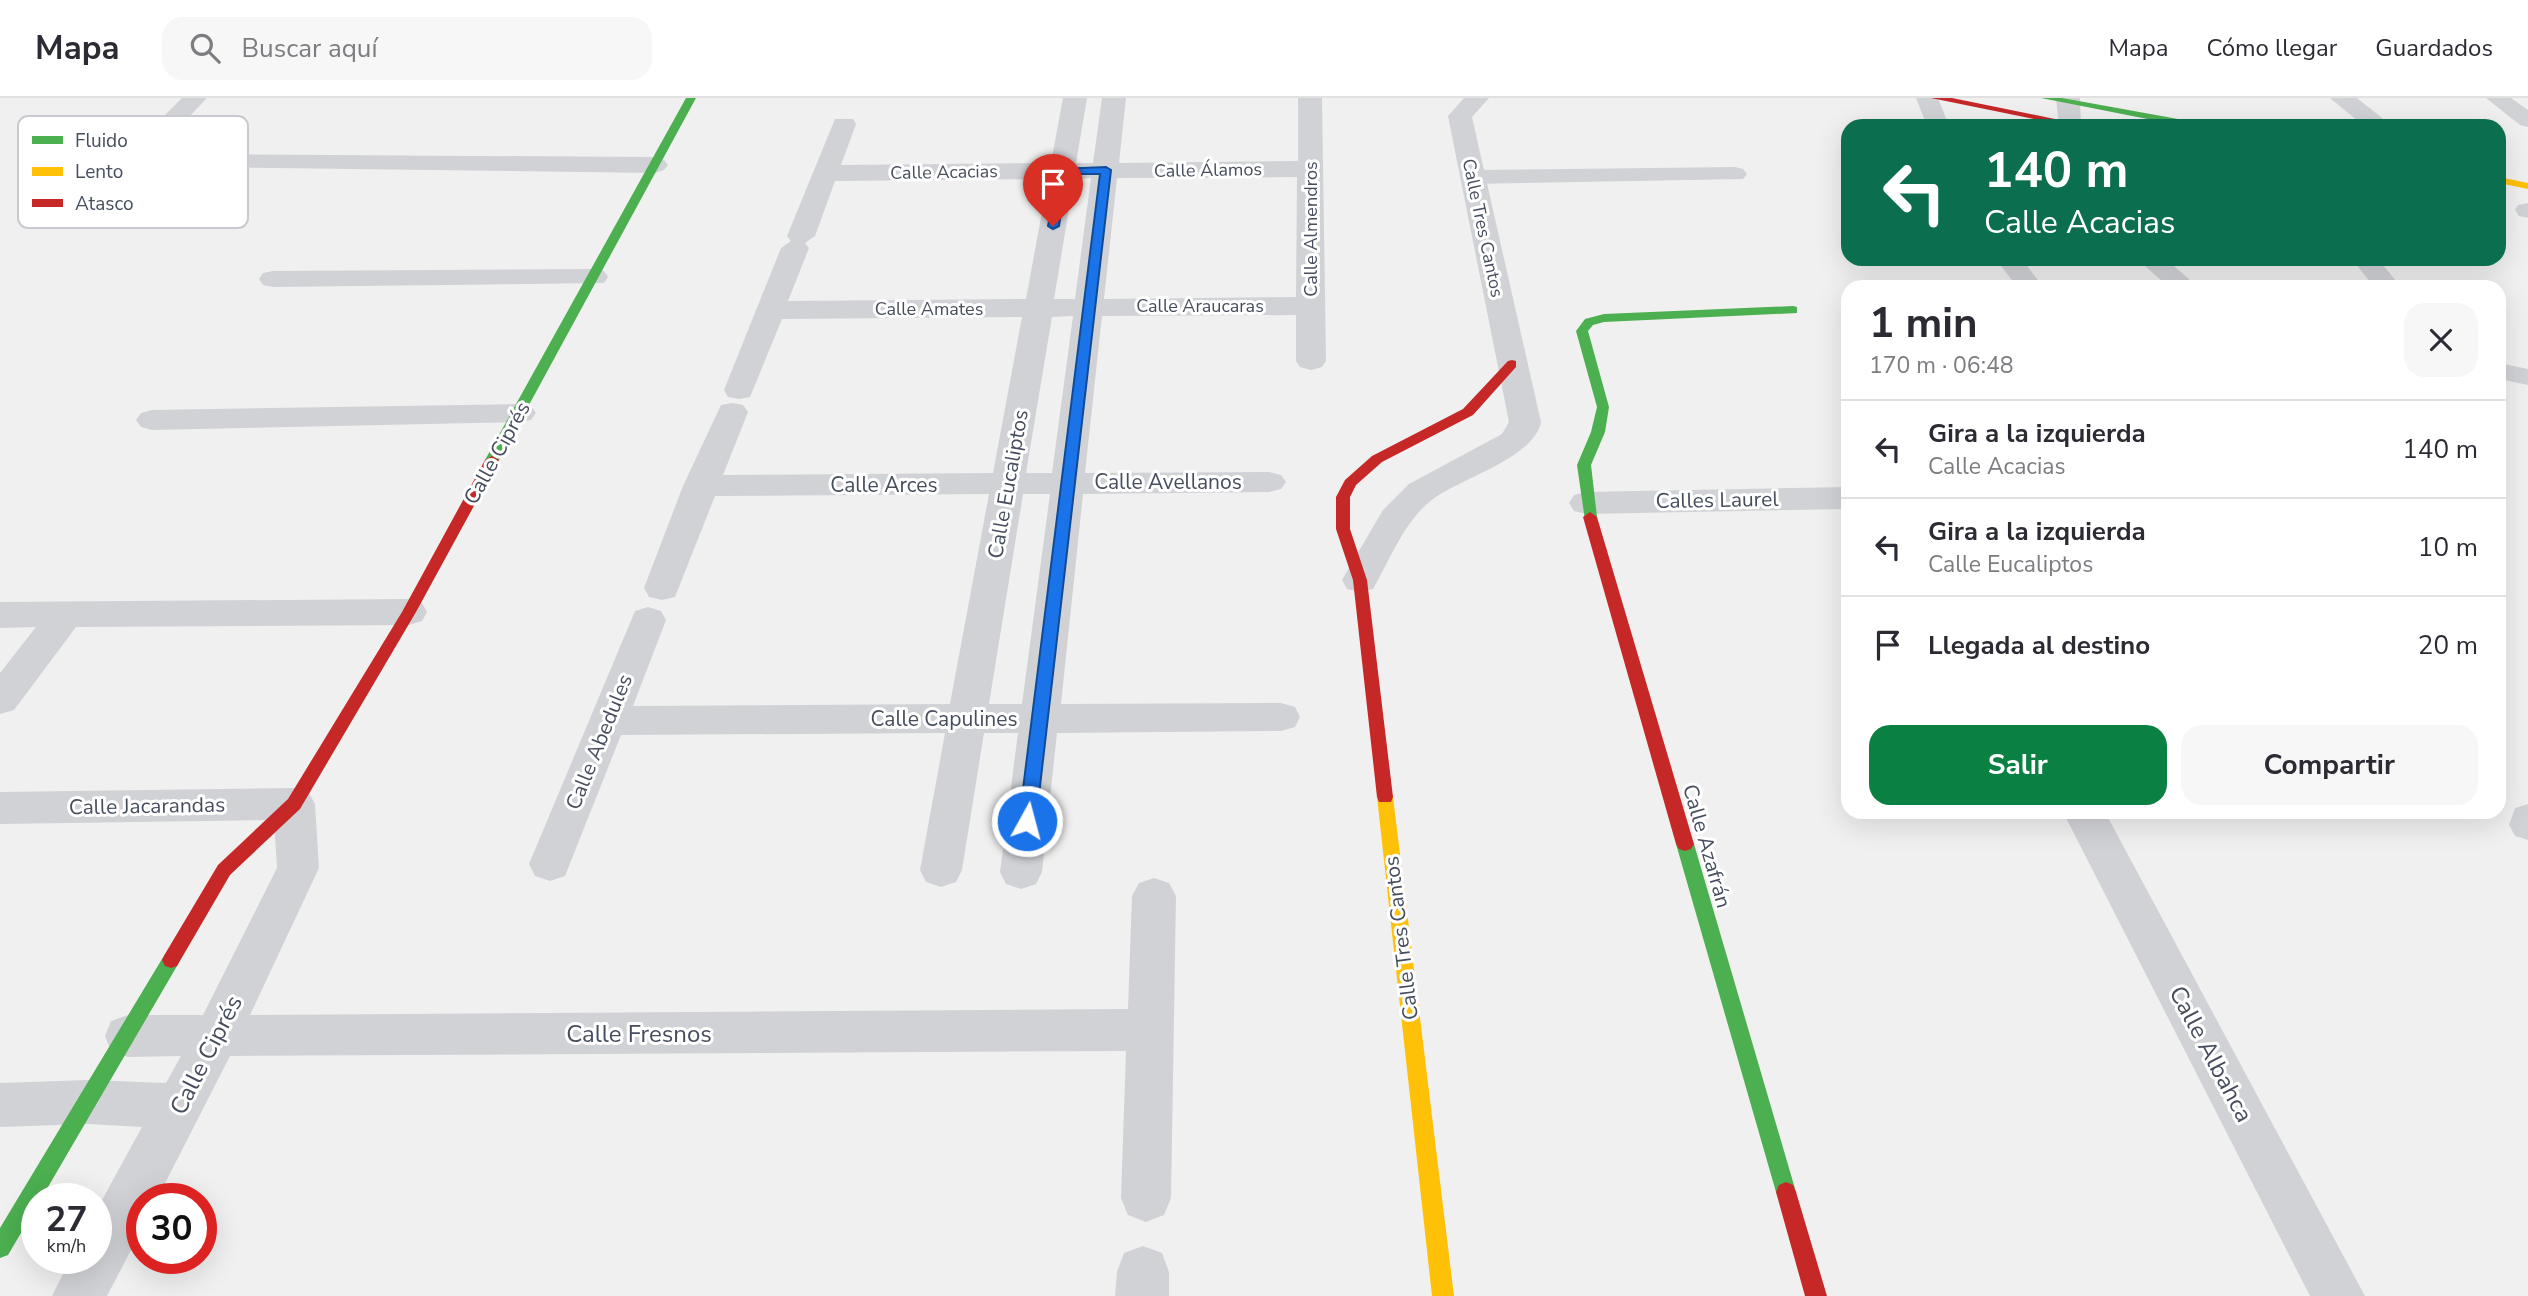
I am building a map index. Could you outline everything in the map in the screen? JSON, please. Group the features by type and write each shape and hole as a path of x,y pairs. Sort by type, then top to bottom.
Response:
{"street":[{"path":"177,116 195,98"},
{"name":"Calle Ciprés","path":"0,1248 224,870 294,804 409,612 691,98"},
{"name":"Calle Eucaliptos","path":"941,870 1075,98"},
{"path":"1021,872 1114,98"},
{"name":"Calle Almendros","path":"1310,98 1311,361"},
{"name":"Calle Tres Cantos","path":"1360,580 1395,518 1421,492 1513,441 1523,432 1525,422 1460,116 1467,105 1477,98"},
{"path":"1936,98 2119,119"},
{"path":"2046,98 2072,115"},
{"path":"2342,98 2370,119"},
{"name":"Calle Abedules","path":"550,864 849,114"},
{"path":"248,161 655,165"},
{"name":"Calle Álamos","path":"1106,170 1311,169"},
{"name":"Calle Acacias","path":"825,173 1106,170"},
{"path":"2506,187 2524,205"},
{"path":"272,279 594,277"},
{"name":"Calle Araucaras","path":"1089,307 1311,306"},
{"name":"Calle Amates","path":"770,310 1089,307"},
{"name":"Calle Azafrán","path":"1793,310 1604,318 1589,322 1582,331 1603,407 1598,432 1584,465 1586,503 1816,1296"},
{"name":"Calle Tres Cantos","path":"1443,1296 1360,580 1344,530 1343,497 1362,470 1390,449 1461,417 1477,405 1512,364"},
{"path":"152,420 520,413"},
{"name":"Calle Avellanos","path":"1068,483 1269,482"},
{"name":"Calle Arces","path":"700,486 1068,483"},
{"name":"Calles Laurel","path":"1586,503 1841,498"},
{"path":"0,615 65,617 409,612"},
{"path":"0,699 65,617"},
{"name":"Calle Capulines","path":"607,721 1281,717"},
{"name":"Calle Ciprés","path":"79,1296 216,1037 298,868 294,804"},
{"name":"Calle Jacarandas","path":"0,808 294,804"},
{"name":"Calle Albahca","path":"2088,819 2338,1296"},
{"path":"1146,1198 1154,896"},
{"name":"Calle Fresnos","path":"128,1035 216,1037 1150,1030"},
{"path":"0,1105 88,1102 180,1106"}],"lane":[{"path":"1927,98 1935,119"},
{"path":"2497,98 2528,120"},
{"path":"1472,177 1735,174"},
{"path":"2159,266 2176,280"},
{"path":"2371,266 2382,280"},
{"path":"2506,372 2528,377"},
{"path":"2528,819 2528,825"}],"traffic: fast":[{"path":"492,460 691,98"},
{"path":"2046,98 2162,119"},
{"path":"1590,517 1584,465 1598,432 1603,407 1582,331 1589,322 1604,318 1793,310"},
{"path":"1685,844 1786,1192"},
{"path":"0,1248 171,960"}],"traffic: slow":[{"path":"2506,181 2528,186"},
{"path":"1385,797 1443,1296"}],"traffic: jam":[{"path":"1936,98 2047,119"},
{"path":"1385,797 1360,580 1343,529 1343,497 1350,483 1377,459 1468,412 1512,364"},
{"path":"171,960 224,870 294,804 409,612 492,460"},
{"path":"1590,517 1685,844"},
{"path":"1786,1192 1816,1296"}],"route":[{"path":"1027,821 1106,170 1063,171 1053,226"}]}
